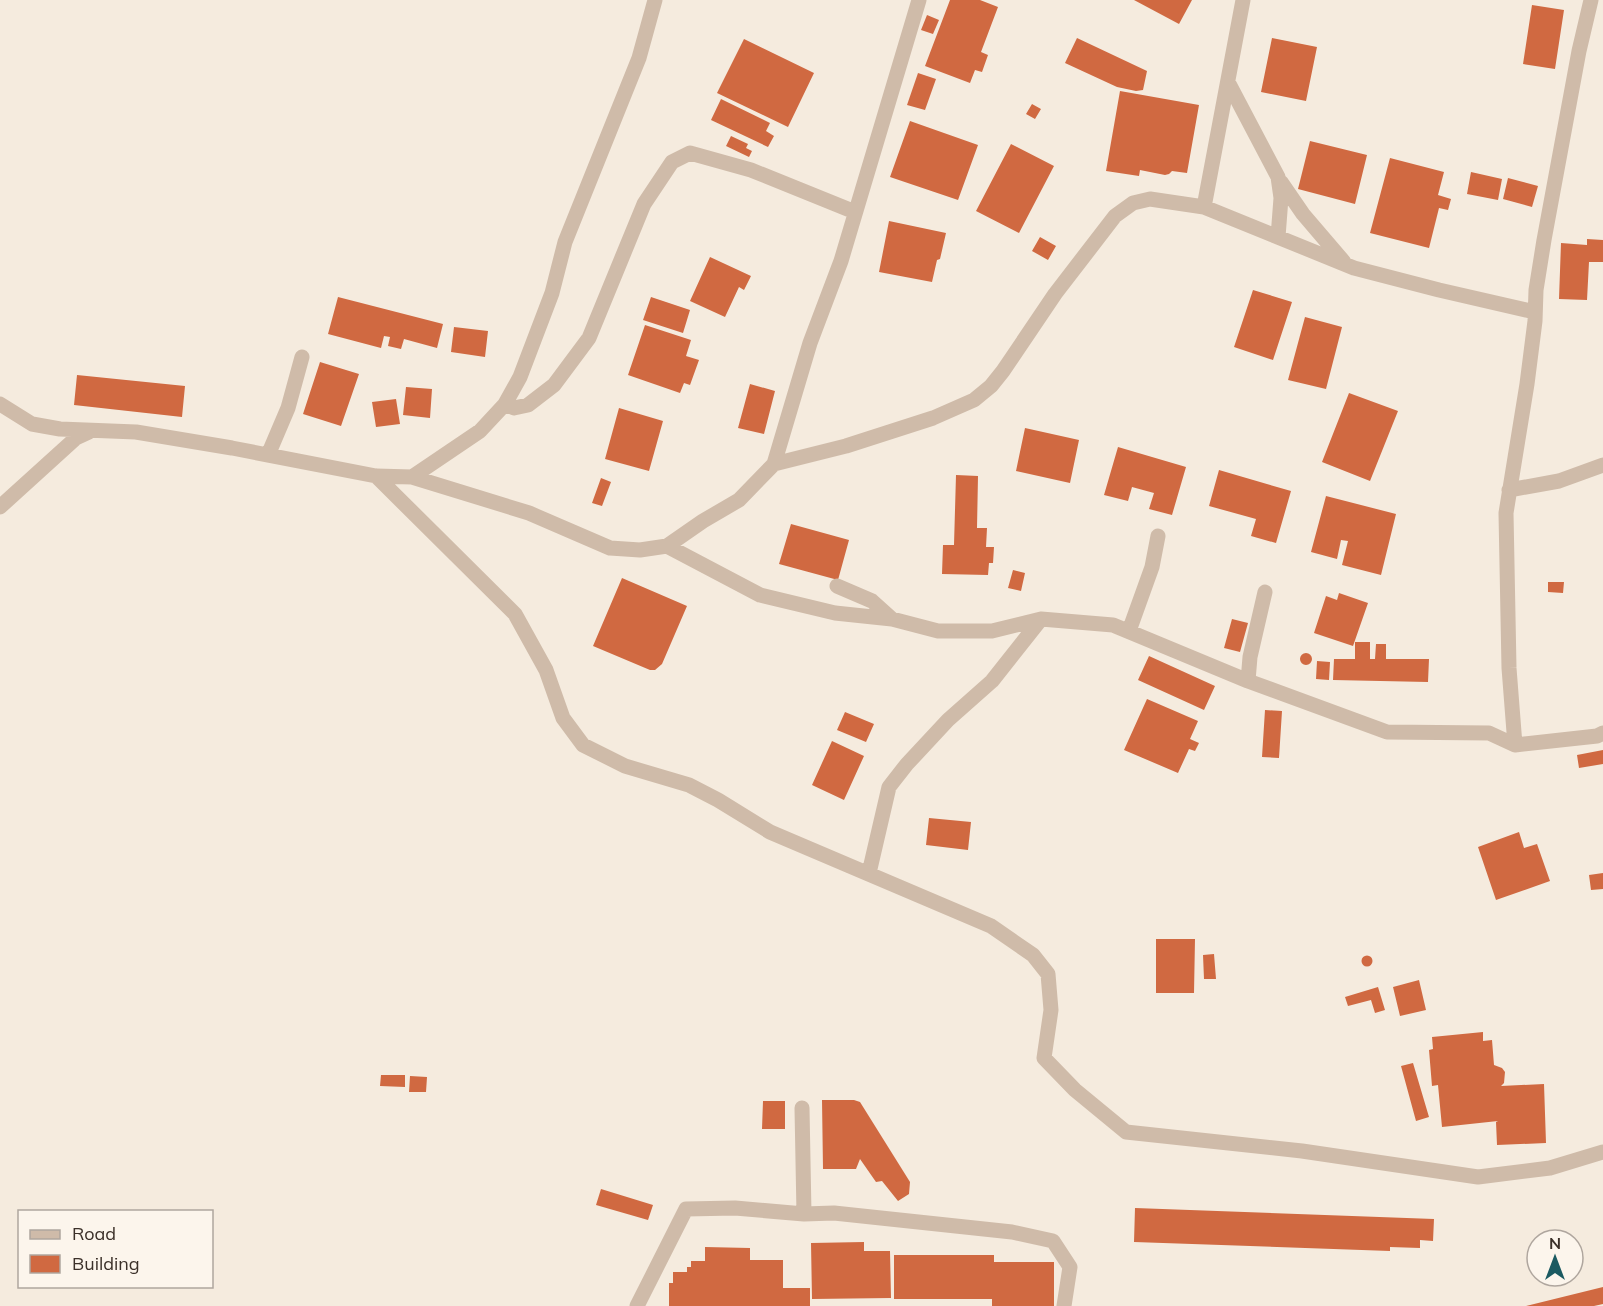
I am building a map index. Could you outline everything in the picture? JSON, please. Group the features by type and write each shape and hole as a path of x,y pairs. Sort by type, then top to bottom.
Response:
{"street":[{"path":"412,477 480,431 505,404 520,377 552,293 565,242 639,58 655,0"},
{"path":"0,404 32,424 60,429 136,432 376,476 412,477 529,513 610,548 640,550 666,546 739,500 774,464 810,343 841,261 919,0"},
{"path":"1204,207 1243,0"},
{"path":"1515,745 1509,668 1506,513 1527,384 1536,290 1544,240 1579,51 1591,0"},
{"path":"1228,82 1278,177 1303,214 1345,264"},
{"path":"505,404 514,408 528,405 554,386 589,338 644,204 672,162 690,153 751,170 855,212"},
{"path":"1278,177 1281,198 1278,237"},
{"path":"774,464 846,446 922,422 974,400 991,386 1003,371 1055,294 1114,216 1133,203 1150,200 1204,207 1345,264 1439,290 1535,312"},
{"path":"268,455 288,408 302,357"},
{"path":"0,507 76,438 93,430"},
{"path":"1509,490 1559,481 1603,465"},
{"path":"376,476 515,614 546,670 563,718 584,745 625,766 689,785 770,831 991,926 1033,955 1048,974 1051,1010 1044,1058 1075,1090 1126,1132 1302,1151 1478,1177 1550,1167 1603,1152"},
{"path":"1129,631 1152,567 1158,536"},
{"path":"666,546 760,595 835,613 892,619 938,631 992,631 1041,619 1113,625 1248,681 1387,732 1489,733 1515,745 1597,736 1603,733"},
{"path":"837,586 872,601 892,619"},
{"path":"1248,681 1250,657 1265,592"},
{"path":"869,873 889,787 948,720 992,681 1041,619"},
{"path":"802,1108 804,1214"},
{"path":"637,1306 686,1209 735,1208 804,1214 834,1213 915,1221 1012,1232 1053,1241 1070,1267 1064,1306"}],"building":[{"path":"950,0 980,0 998,7 981,52 988,55 982,72 975,70 970,83 925,66"},
{"path":"1134,0 1192,0 1179,24"},
{"path":"1532,5 1564,10 1555,69 1523,64"},
{"path":"927,15 939,20 933,34 921,30"},
{"path":"1077,38 1147,71 1143,90 1117,87 1065,63"},
{"path":"1272,38 1317,47 1306,101 1261,92"},
{"path":"744,39 814,73 788,127 717,93"},
{"path":"918,73 936,79 925,110 907,105"},
{"path":"1120,91 1199,105 1187,173 1172,171 1165,175 1140,170 1139,176 1106,171"},
{"path":"721,99 770,123 766,131 774,136 768,147 711,120"},
{"path":"1032,104 1041,109 1035,119 1026,114"},
{"path":"910,121 978,145 958,200 890,177"},
{"path":"731,136 748,144 746,148 752,151 749,157 726,146"},
{"path":"1310,141 1367,155 1355,204 1298,189"},
{"path":"1011,144 1054,166 1019,233 976,211"},
{"path":"1390,158 1444,172 1438,195 1451,199 1448,210 1439,208 1429,248 1370,233"},
{"path":"1471,172 1502,179 1498,200 1467,194"},
{"path":"1508,178 1538,186 1532,207 1503,199"},
{"path":"889,221 946,233 932,282 879,272"},
{"path":"1040,237 1056,246 1048,260 1032,251"},
{"path":"1587,239 1603,240 1603,262 1589,262 1587,300 1559,299 1561,243 1587,245"},
{"path":"710,257 751,276 744,290 739,287 725,317 690,301"},
{"path":"1253,290 1292,302 1273,360 1234,347"},
{"path":"338,297 443,324 437,348 404,339 401,349 388,346 390,337 384,336 381,348 328,334"},
{"path":"651,297 690,310 683,333 643,320"},
{"path":"1305,317 1342,327 1326,389 1288,380"},
{"path":"645,325 691,340 686,356 699,360 690,385 684,383 680,393 628,375"},
{"path":"454,327 488,331 485,357 451,352"},
{"path":"320,362 359,374 341,426 303,414"},
{"path":"77,375 185,386 182,417 74,405"},
{"path":"750,384 775,391 764,434 738,428"},
{"path":"406,387 432,389 430,418 403,415"},
{"path":"1349,393 1398,411 1370,481 1322,462"},
{"path":"396,399 400,424 376,427 372,402"},
{"path":"619,408 663,421 649,471 605,459"},
{"path":"1025,428 1079,440 1070,483 1016,471"},
{"path":"1118,447 1186,467 1172,515 1149,509 1154,493 1132,487 1128,501 1104,495"},
{"path":"1219,470 1291,491 1276,543 1251,536 1256,519 1209,506"},
{"path":"956,475 978,476 977,528 987,528 986,547 994,547 993,563 989,563 988,575 942,574 943,545 954,545"},
{"path":"601,478 611,482 602,506 592,503"},
{"path":"1326,496 1396,514 1381,575 1342,565 1348,541 1341,540 1337,559 1311,552"},
{"path":"791,524 849,540 838,580 779,564"},
{"path":"1013,570 1025,573 1021,591 1008,588"},
{"path":"622,578 687,606 662,664 655,670 650,670 593,646"},
{"path":"1548,582 1564,582 1563,593 1548,592"},
{"path":"1339,593 1368,603 1353,646 1314,633 1326,596 1337,600"},
{"path":"1232,619 1248,623 1240,652 1224,648"},
{"path":"1355,642 1370,642 1370,659 1375,659 1376,644 1386,644 1386,659 1429,659 1428,682 1333,680 1334,659 1355,659"},
{"path":"1306,653 1312,659 1306,665 1300,659"},
{"path":"1149,656 1215,686 1204,710 1138,680"},
{"path":"1317,661 1330,662 1329,680 1316,679"},
{"path":"1147,699 1198,721 1190,739 1199,743 1195,751 1189,749 1178,773 1124,750"},
{"path":"1265,710 1282,711 1279,758 1262,757"},
{"path":"845,712 874,724 866,742 837,730"},
{"path":"832,741 864,756 844,800 812,785"},
{"path":"1603,750 1603,764 1579,768 1577,755"},
{"path":"929,818 971,822 968,850 926,845"},
{"path":"1519,832 1524,848 1537,844 1550,881 1496,900 1478,847"},
{"path":"1603,873 1603,889 1591,890 1589,875"},
{"path":"1156,939 1195,939 1194,993 1156,993"},
{"path":"1214,954 1216,979 1204,979 1203,955"},
{"path":"1367,955 1373,961 1367,967 1361,961"},
{"path":"1419,980 1426,1010 1400,1016 1393,987"},
{"path":"1378,987 1385,1010 1375,1013 1371,1000 1348,1006 1345,997"},
{"path":"1483,1032 1483,1041 1492,1040 1494,1065 1505,1072 1504,1083 1501,1086 1544,1084 1546,1143 1497,1145 1496,1122 1498,1121 1442,1127 1438,1085 1432,1086 1429,1050 1433,1049 1432,1037"},
{"path":"1413,1063 1429,1117 1416,1121 1401,1066"},
{"path":"381,1075 405,1075 405,1087 380,1086"},
{"path":"410,1076 427,1077 426,1092 409,1092"},
{"path":"822,1100 860,1102 910,1182 909,1194 898,1201 882,1181 876,1182 860,1159 856,1169 823,1169"},
{"path":"763,1101 785,1101 785,1129 762,1129"},
{"path":"601,1189 653,1205 648,1220 596,1205"},
{"path":"1135,1208 1434,1219 1433,1241 1420,1240 1420,1248 1390,1247 1390,1251 1134,1242"},
{"path":"864,1242 864,1251 890,1251 891,1298 812,1299 811,1243"},
{"path":"705,1247 750,1248 750,1260 783,1260 783,1288 810,1288 810,1306 669,1306 669,1283 673,1283 673,1272 687,1272 687,1267 691,1267 691,1261 705,1261"},
{"path":"894,1255 994,1255 994,1262 1054,1262 1054,1306 992,1306 992,1299 894,1299"},
{"path":"1603,1287 1603,1304 1526,1306"}]}
